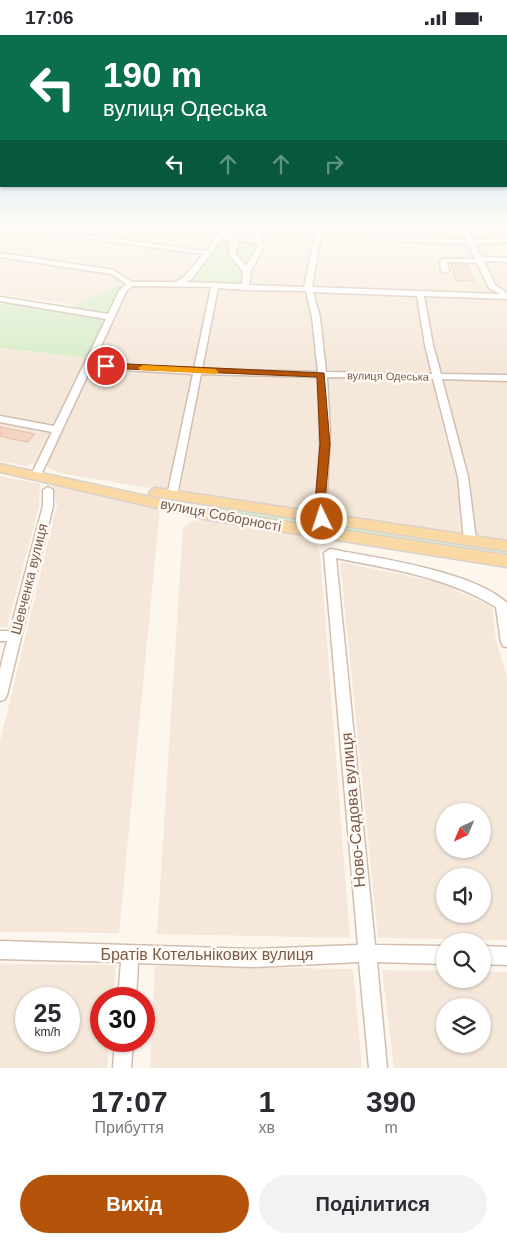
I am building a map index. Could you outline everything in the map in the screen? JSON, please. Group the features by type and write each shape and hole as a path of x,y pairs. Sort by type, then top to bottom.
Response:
{"main road":[{"name":"вулиця Соборності","path":"0,467 36,475 51,485 210,515 507,561"},
{"name":"вулиця Соборності","path":"51,485 172,495 507,546"}],"street":[{"path":"113,272 130,284 178,284 507,297"},
{"path":"178,284 193,272"},
{"path":"245,288 247,272"},
{"path":"311,272 308,287 315,308 325,444 320,502 322,519"},
{"path":"485,272 492,286 507,297"},
{"path":"36,475 125,288 130,284"},
{"path":"172,495 215,286"},
{"path":"420,294 430,345 464,477 470,540"},
{"path":"0,297 111,317"},
{"name":"вулиця Одеська","path":"88,365 321,375 507,378"},
{"path":"0,419 58,430"},
{"name":"Шевченка вулиця","path":"0,695 48,505 51,485"},
{"name":"Ново-Садова вулиця","path":"378,1068 330,553 440,576 490,596 502,605 507,642"},
{"path":"0,635 15,636"},
{"name":"Братів Котельнікових вулиця","path":"0,950 253,958 366,953 436,955"},
{"path":"128,987 130,954"},
{"path":"491,955 507,956"},
{"path":"122,1068 123,1052"}],"shaded area":[{"path":"0,272 104,272 109,273 125,283 73,305 0,294"},
{"path":"117,272 190,272 187,277 178,281 130,281"},
{"path":"250,272 309,272 306,287 302,289 250,287 247,284"},
{"path":"313,272 482,272 489,286 497,295 310,287"},
{"path":"488,272 507,272 507,292 495,286"},
{"path":"135,286 212,289 196,367 100,364 94,362 127,291"},
{"path":"216,289 306,291 310,294 317,372 200,369"},
{"path":"319,292 416,295 432,375 324,372 316,294"},
{"path":"423,297 507,299 507,377 443,376 439,371 432,345"},
{"path":"0,348 88,358 38,462 25,466 0,461"},
{"path":"99,367 195,373 172,486 163,490 58,473 48,467 47,463 91,369"},
{"path":"199,374 309,375 318,378 321,444 317,510 310,513 182,493 177,486"},
{"path":"325,377 434,378 460,476 465,530 459,535 332,516 325,510"},
{"path":"444,378 507,380 507,542 478,538 473,531 467,476"},
{"path":"0,476 40,484 39,506 7,627 0,627"},
{"path":"52,486 160,508 119,933 0,932 0,742 57,505"},
{"path":"200,516 313,536 320,553 350,938 157,934 183,527"},
{"path":"340,562 438,582 492,607 496,640 507,677 507,940 491,940 491,933 436,933 436,939 378,938"},
{"path":"0,964 116,965 114,987 90,987 90,1052 108,1052 107,1068 0,1068"},
{"path":"155,966 353,969 362,1068 150,1068 151,1052 155,1052"},
{"path":"382,970 436,971 436,988 491,988 491,971 507,972 507,1068 394,1068"}],"green space":[{"path":"195,272 249,272 244,284 191,282 189,280"},
{"path":"125,283 110,312 102,314 76,310 73,305"},
{"path":"0,300 100,317 106,320 88,358 0,348"},
{"path":"220,505 322,523 507,549 507,558 320,529 216,509 215,507"}],"building":[{"path":"453,272 471,272 474,281 456,281"},
{"path":"0,427 35,434 28,442 12,439 0,436"}],"slow traffic":[{"path":"143,368 215,372"}],"route":[{"path":"106,366 321,375 325,444 320,502 322,519"}]}
